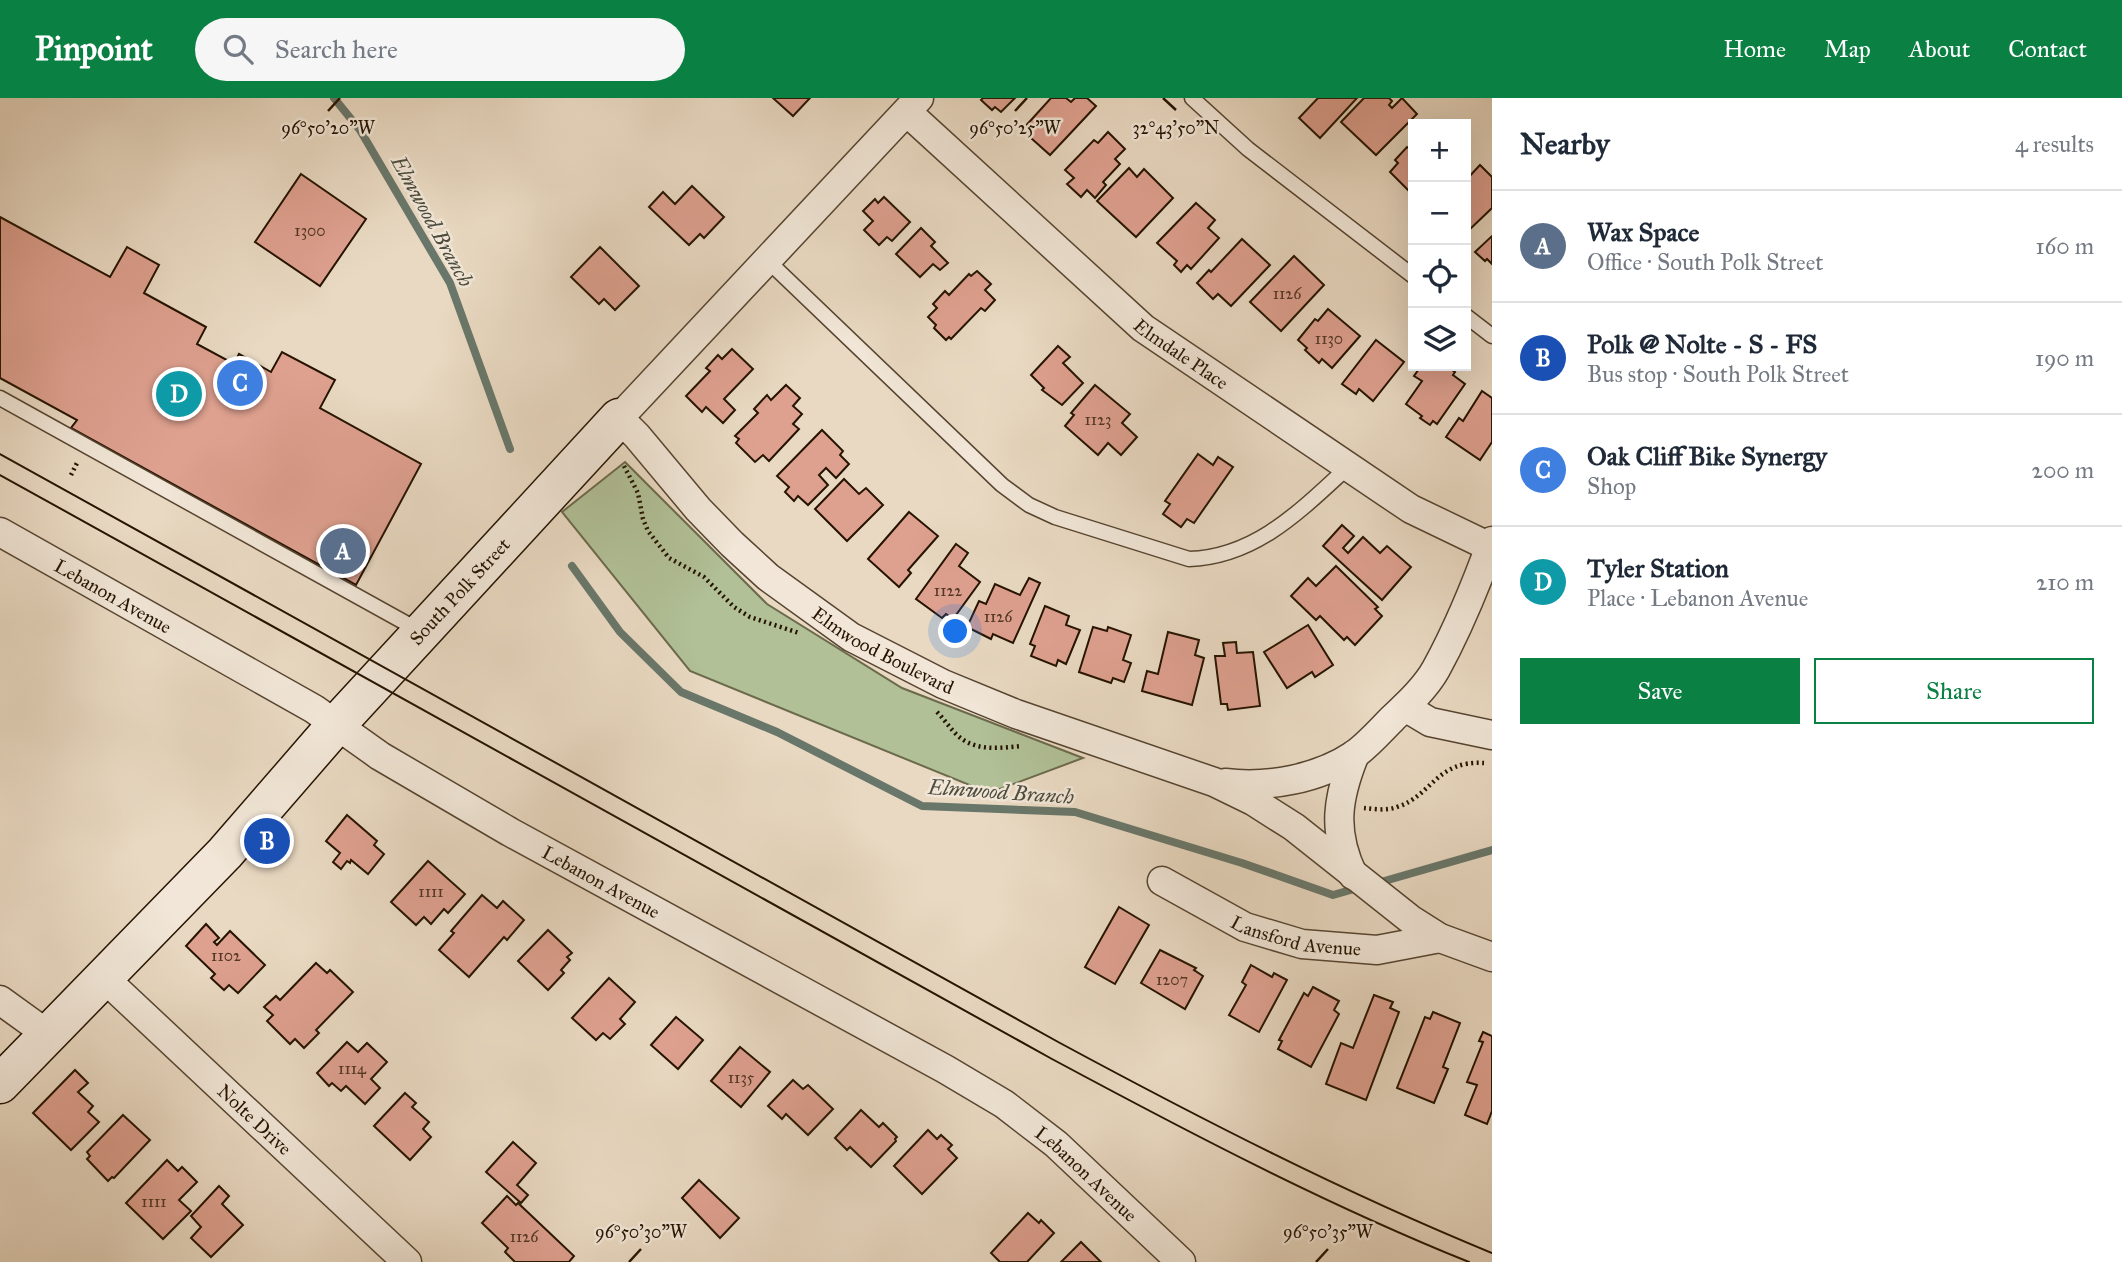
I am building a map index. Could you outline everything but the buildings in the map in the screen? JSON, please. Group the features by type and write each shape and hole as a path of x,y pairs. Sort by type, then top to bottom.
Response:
{"street":[{"name":"South Polk Street","path":"0,1084 225,853 336,725 913,105"},
{"name":"Elmdale Place","path":"913,105 1143,328 1410,509 1491,544"},
{"name":"Elmwood Boulevard","path":"619,418 732,544 768,576 851,637 943,684 1016,714 1214,782 1253,801 1283,820 1355,877"},
{"name":"Lebanon Avenue","path":"7,536 302,702 380,756 510,832 945,1069 1004,1104 1056,1144 1181,1262"},
{"path":"1491,544 1457,626 1434,672 1405,707 1355,754 1343,790 1338,825 1345,857 1355,877 1440,938 1492,957"},
{"path":"1405,707 1430,722 1492,736"},
{"name":"Elmwood Boulevard","path":"1214,782 1237,784 1283,781 1330,767 1355,754"},
{"name":"Lansford Avenue","path":"1162,881 1245,927 1303,944 1377,950 1440,938"},
{"name":"Nolte Drive","path":"103,977 407,1262"},
{"path":"0,1000 47,1034"}],"lane":[{"path":"1192,98 1248,149 1408,272"},
{"path":"767,260 1002,485 1029,505 1055,517 1189,559 1209,558 1239,550 1264,538 1298,513 1348,467"},
{"path":"1471,320 1492,336"},
{"path":"0,398 422,632"}],"path":[{"path":"1353,807 1379,810 1397,807 1412,799 1450,768 1472,762 1492,763"}],"green space":[{"path":"625,462 767,604 902,688 1083,758 989,793 690,671 562,512"}],"waterway":[{"name":"Elmwood Branch","path":"334,98 360,130 450,283 510,449"},
{"name":"Elmwood Branch","path":"572,566 620,632 681,692 777,732 922,806 1075,812 1242,863 1333,895 1361,887"},
{"name":"Elmwood Branch","path":"1374,884 1492,850"}],"tram line":[{"path":"0,454 1060,1043 1273,1154 1436,1230 1492,1253"},
{"path":"0,475 1052,1059 1310,1192 1469,1262"}],"place":[{"name":"Oak Cliff Bike Synergy","path":"240,383"},
{"name":"Tyler Station","path":"179,394"},
{"name":"Wax Space","path":"343,551"},
{"name":"Polk @ Nolte - S - FS","path":"267,841"}]}
